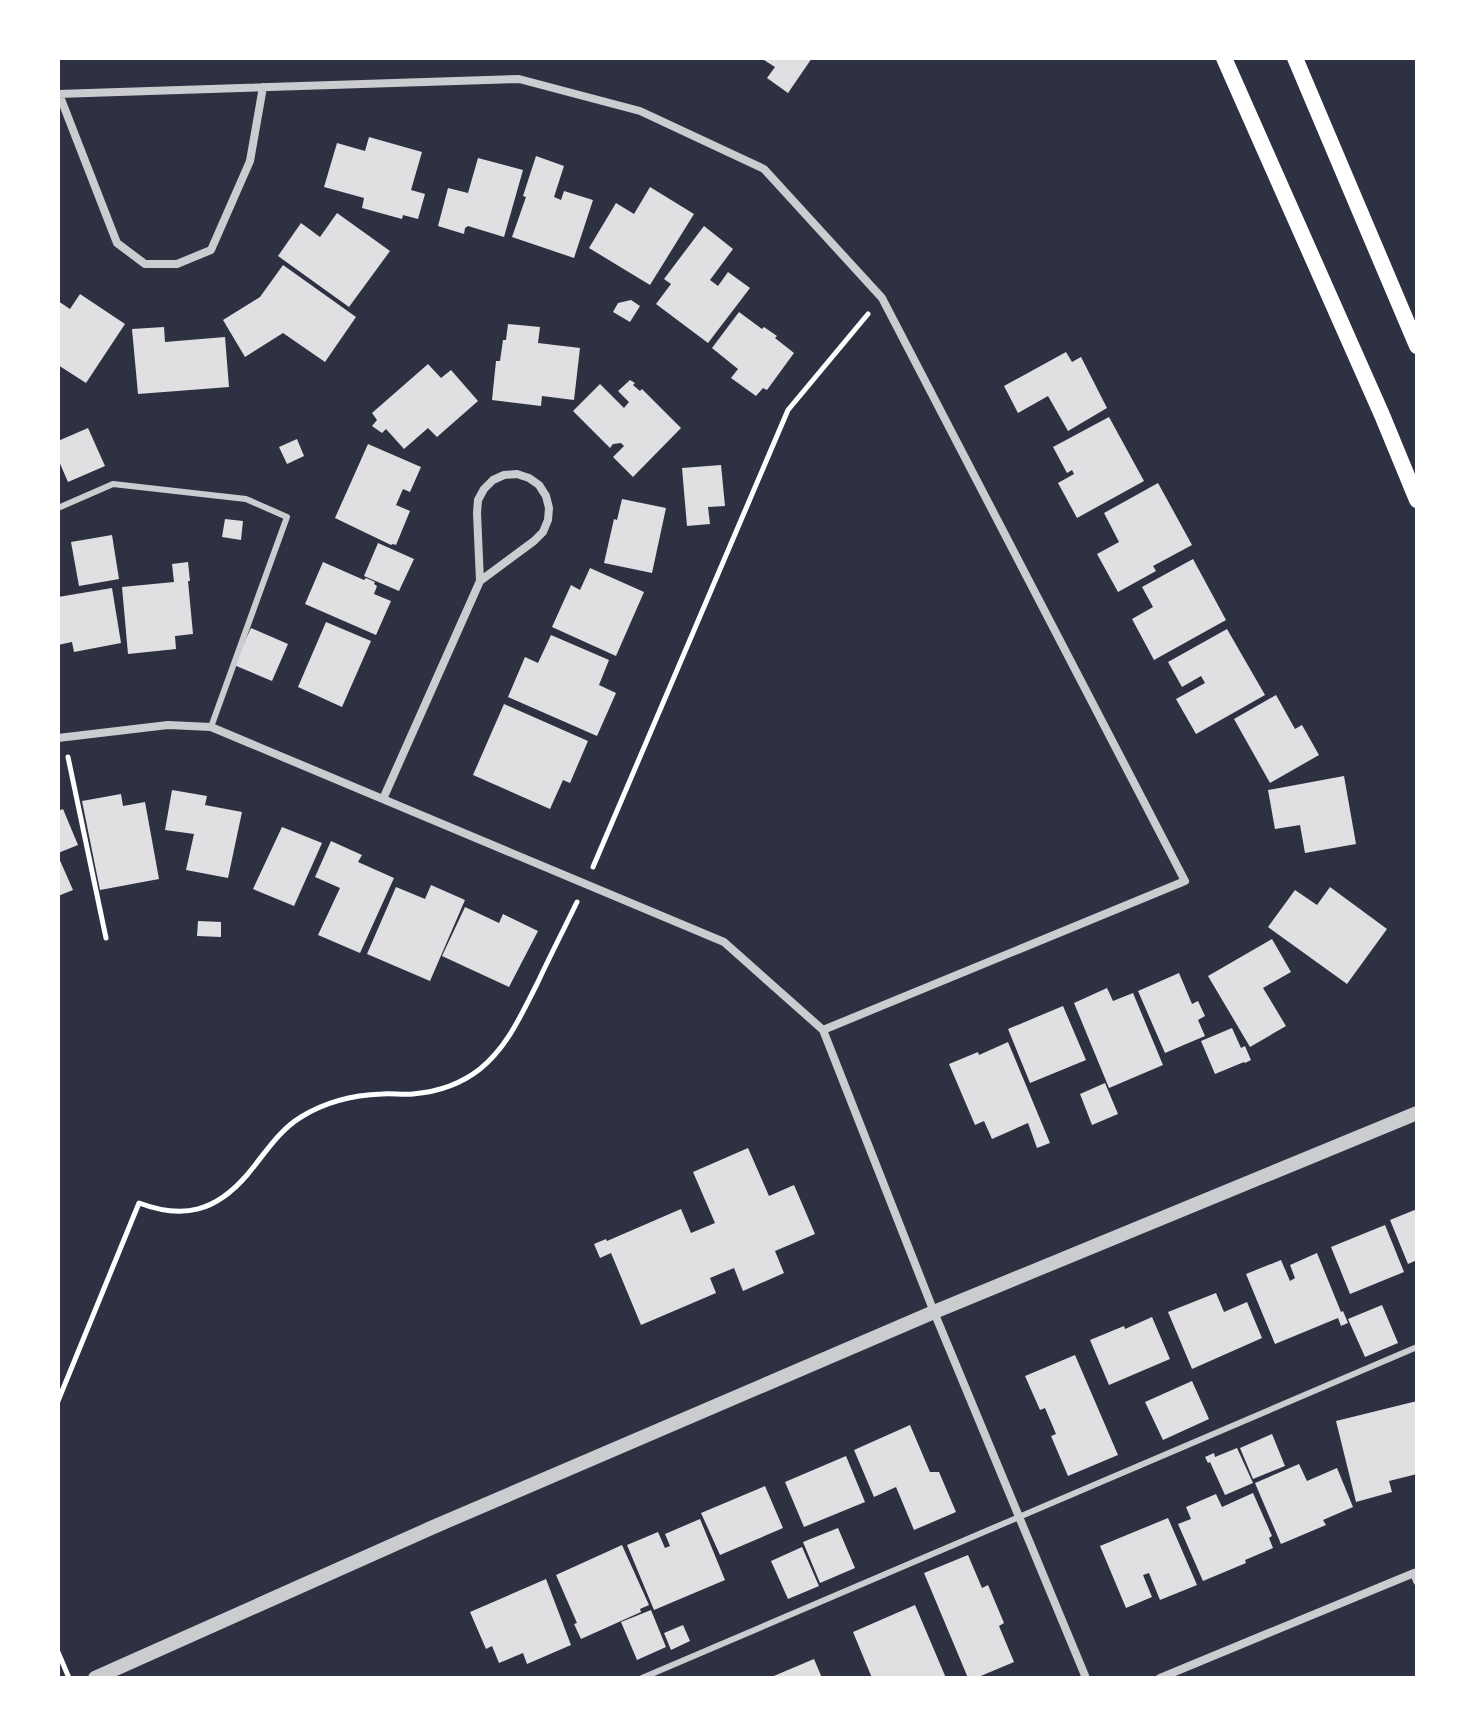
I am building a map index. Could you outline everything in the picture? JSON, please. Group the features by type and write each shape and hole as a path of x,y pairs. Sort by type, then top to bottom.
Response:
{"main road":[{"path":"1224,58 1417,500"},
{"path":"1295,58 1417,346"}],"street":[{"path":"263,87 250,161 211,250 177,264 145,264 117,243 58,94 263,87 519,79 640,111 764,169 882,298 1185,881 823,1030"},
{"path":"383,799 480,581 478,500 493,480 504,475 517,474 529,478 539,485 546,496 549,508 543,532 480,581"},
{"path":"61,737 168,725 211,727 724,942 823,1030 934,1312 1086,1678"},
{"path":"95,1678 431,1528 934,1312 1417,1113"},
{"path":"1160,1678 1414,1573 1417,1581"}],"lane":[{"path":"58,508 113,484 246,499 287,517 211,727"},
{"path":"642,1678 1417,1347"}],"path":[{"path":"58,1401 139,1203 170,1211 193,1211 222,1199 246,1176 274,1140 301,1117 333,1102 357,1096 441,1090 478,1071 513,1032 586,884 788,410 882,298"},
{"path":"61,737 106,938"},
{"path":"58,1652 69,1678"}],"building":[{"path":"761,58 812,58 788,93 767,78 775,67"},
{"path":"369,137 422,152 411,190 425,194 418,219 403,215 402,219 362,208 364,198 324,187 337,143 365,151"},
{"path":"536,156 564,166 554,197 561,200 564,191 593,200 574,258 512,237"},
{"path":"478,158 523,170 504,237 468,226 464,234 438,226 448,188 468,193"},
{"path":"650,187 694,214 650,285 589,248 616,203 634,214"},
{"path":"337,213 390,251 349,307 278,256 301,223 320,237"},
{"path":"704,226 733,249 710,280 718,286 728,272 750,288 708,343 656,304 671,284 664,279"},
{"path":"283,265 356,317 325,362 283,333 245,357 223,320 260,297"},
{"path":"80,294 125,324 86,383 58,365 58,301 70,309"},
{"path":"631,300 640,306 630,322 613,312 618,303"},
{"path":"739,312 777,336 775,338 794,353 767,390 763,388 756,396 731,378 738,369 712,348"},
{"path":"508,324 540,327 538,343 580,348 574,400 542,396 541,406 492,400 496,361 500,361"},
{"path":"164,327 165,342 225,337 229,387 138,394 132,329"},
{"path":"1066,352 1072,362 1081,357 1107,408 1068,431 1048,396 1018,413 1004,386"},
{"path":"428,364 441,378 451,370 478,401 437,437 428,428 404,449 386,429 382,433 372,426 377,420 372,413"},
{"path":"630,380 681,428 633,477 613,457 624,446 621,443 613,444 610,448 573,411 600,384 624,408 629,402 618,391"},
{"path":"1109,417 1144,481 1077,518 1058,483 1074,474 1072,470 1067,473 1053,447"},
{"path":"88,428 105,466 68,482 58,459 58,441"},
{"path":"297,439 304,456 287,464 279,447"},
{"path":"368,444 421,467 410,492 403,489 396,505 410,511 396,545 335,518"},
{"path":"721,465 725,506 708,507 710,524 687,526 682,468"},
{"path":"1158,483 1192,545 1153,566 1156,571 1118,592 1097,554 1119,542 1104,513"},
{"path":"622,499 666,508 652,573 604,563"},
{"path":"225,519 243,521 241,540 222,537"},
{"path":"112,535 119,579 79,586 71,542"},
{"path":"378,543 414,559 399,591 364,576"},
{"path":"1193,559 1226,620 1154,660 1132,619 1153,607 1142,587"},
{"path":"188,562 193,634 175,636 176,649 128,654 122,587 174,582 172,564"},
{"path":"323,562 375,582 374,594 391,601 376,635 305,604"},
{"path":"590,568 644,592 616,656 552,627 571,585 580,590"},
{"path":"112,588 121,643 74,652 72,642 58,645 58,597"},
{"path":"326,622 371,641 342,707 298,687"},
{"path":"251,628 288,644 272,681 234,665"},
{"path":"1227,629 1265,695 1196,734 1176,699 1205,683 1201,676 1182,687 1168,662"},
{"path":"551,635 609,660 599,685 616,693 597,736 508,697 525,657 538,663"},
{"path":"1276,695 1295,729 1302,725 1319,755 1270,783 1234,719"},
{"path":"504,704 588,741 570,783 563,780 550,809 473,775"},
{"path":"1344,776 1356,844 1305,853 1300,825 1275,829 1268,790"},
{"path":"172,790 207,796 205,805 242,812 228,878 186,870 194,834 165,830"},
{"path":"121,794 123,806 145,802 159,879 100,890 82,801"},
{"path":"63,809 78,845 58,853 58,811"},
{"path":"282,827 322,843 294,906 253,889"},
{"path":"331,841 362,855 358,862 394,878 360,953 318,935 340,888 315,877"},
{"path":"58,856 73,890 58,896"},
{"path":"431,885 465,900 430,981 367,954 396,887 425,899"},
{"path":"1330,887 1387,929 1347,984 1268,927 1295,890 1317,905"},
{"path":"465,907 499,923 503,914 538,931 509,987 442,956"},
{"path":"198,921 221,922 221,937 197,936"},
{"path":"1272,939 1291,972 1263,988 1286,1026 1250,1047 1208,976"},
{"path":"1179,973 1192,1004 1198,1001 1205,1016 1198,1020 1205,1036 1165,1053 1138,991"},
{"path":"1107,988 1113,1001 1133,993 1163,1065 1109,1088 1074,1003"},
{"path":"1063,1006 1086,1060 1030,1083 1008,1029"},
{"path":"1232,1028 1241,1048 1245,1046 1251,1060 1215,1074 1201,1041"},
{"path":"1008,1042 1050,1143 1037,1148 1028,1123 992,1139 984,1121 975,1125 949,1064"},
{"path":"1105,1083 1118,1114 1092,1125 1080,1094"},
{"path":"748,1148 769,1196 794,1185 815,1234 775,1251 784,1273 743,1291 734,1268 710,1278 716,1293 641,1325 611,1253 600,1258 594,1244 681,1209 691,1233 715,1223 693,1172"},
{"path":"1417,1209 1417,1260 1408,1264 1390,1220"},
{"path":"1385,1225 1404,1272 1350,1294 1331,1247"},
{"path":"1317,1253 1348,1323 1341,1326 1338,1318 1275,1344 1246,1274 1281,1260 1290,1281 1295,1278 1290,1265"},
{"path":"1216,1293 1224,1312 1247,1302 1262,1338 1192,1369 1168,1312"},
{"path":"1382,1305 1398,1343 1365,1357 1348,1319"},
{"path":"1152,1317 1170,1359 1109,1385 1090,1340"},
{"path":"1075,1355 1118,1455 1068,1476 1051,1436 1056,1434 1045,1408 1040,1410 1025,1376"},
{"path":"1192,1381 1209,1419 1163,1440 1145,1402"},
{"path":"1417,1401 1417,1474 1389,1481 1392,1492 1356,1502 1336,1421"},
{"path":"910,1425 930,1472 939,1472 956,1512 914,1530 896,1487 874,1497 854,1450"},
{"path":"1272,1434 1285,1466 1253,1479 1240,1448"},
{"path":"1237,1448 1253,1483 1225,1495 1205,1457 1214,1453 1215,1457"},
{"path":"846,1456 865,1502 804,1527 785,1482"},
{"path":"1299,1464 1307,1481 1337,1468 1353,1507 1323,1520 1326,1525 1281,1544 1255,1483"},
{"path":"765,1486 783,1528 720,1555 701,1513"},
{"path":"1253,1493 1272,1536 1269,1538 1273,1548 1203,1581 1178,1524 1191,1519 1186,1507 1216,1494 1222,1507"},
{"path":"1168,1518 1197,1585 1160,1600 1149,1573 1143,1575 1152,1597 1126,1608 1100,1546"},
{"path":"700,1519 725,1580 654,1610 627,1545 658,1532 665,1548 670,1546 665,1534"},
{"path":"838,1528 855,1568 820,1583 803,1542"},
{"path":"622,1545 649,1605 640,1609 641,1612 581,1639 556,1575"},
{"path":"802,1547 819,1586 788,1599 771,1561"},
{"path":"968,1555 982,1588 988,1585 1004,1623 999,1626 1014,1662 976,1678 968,1678 924,1573"},
{"path":"546,1579 571,1645 527,1664 523,1653 499,1663 492,1646 486,1649 470,1612"},
{"path":"915,1605 946,1678 872,1678 853,1632"},
{"path":"651,1610 666,1647 637,1660 621,1622"},
{"path":"683,1625 690,1641 671,1650 664,1633"},
{"path":"814,1659 822,1678 769,1678"}]}
